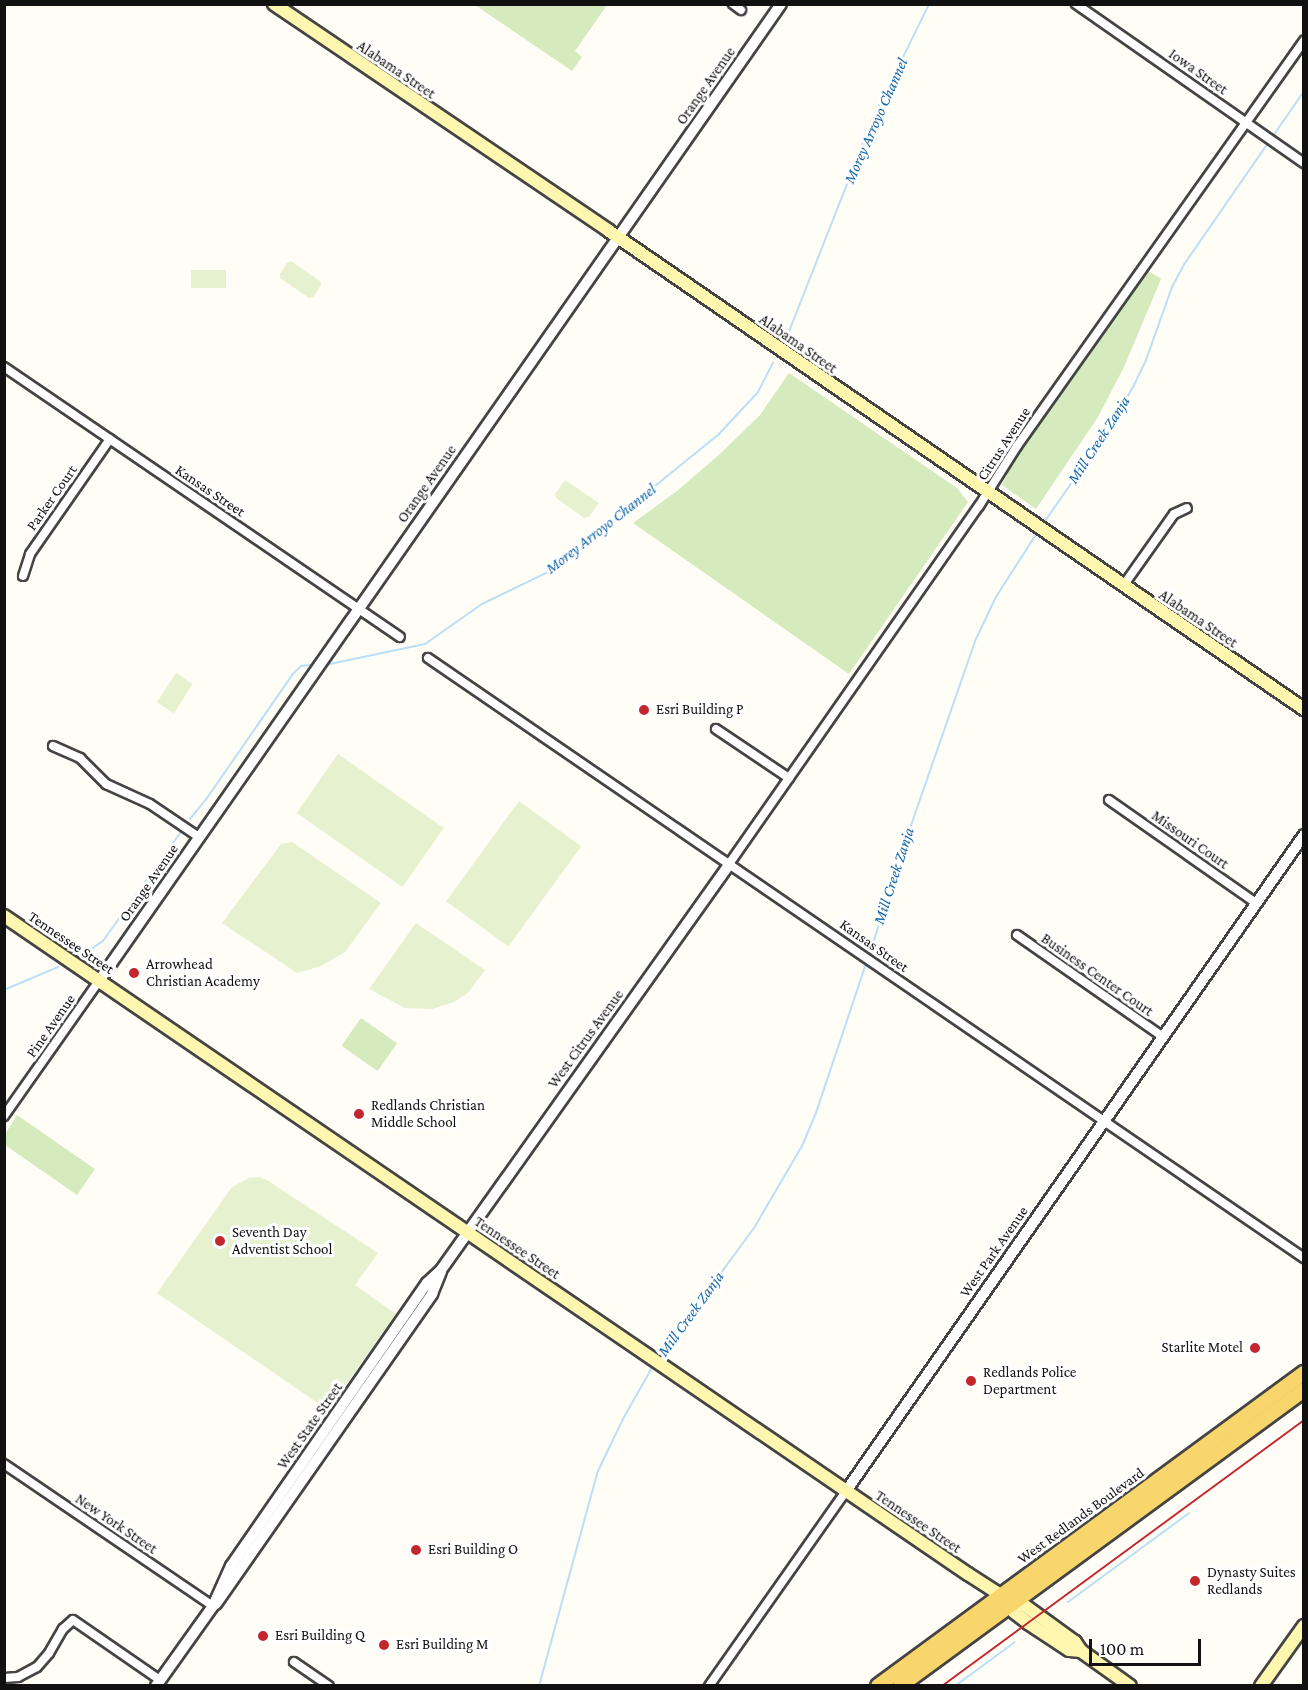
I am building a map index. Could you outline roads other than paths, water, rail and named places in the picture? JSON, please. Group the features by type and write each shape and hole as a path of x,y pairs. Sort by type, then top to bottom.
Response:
{"main road":[{"name":"Alabama Street","path":"274,4 1304,709"},
{"name":"Tennessee Street","path":"4,916 1012,1603 1014,1612 1028,1623 1069,1650 1081,1652 1130,1686"},
{"name":"West Redlands Boulevard","path":"878,1686 1304,1373"},
{"name":"West Redlands Boulevard","path":"900,1686 1304,1390"},
{"path":"1261,1686 1304,1626"}],"street":[{"path":"733,4 741,10"},
{"name":"Orange Avenue","path":"99,981 781,4"},
{"name":"Iowa Street","path":"1077,4 1304,163"},
{"name":"Citrus Avenue","path":"729,864 988,493 1017,446 1304,40"},
{"name":"Kansas Street","path":"4,367 400,637"},
{"name":"Parker Court","path":"23,576 30,554 110,439"},
{"path":"1123,586 1174,514 1187,507"},
{"name":"Kansas Street","path":"428,658 1304,1258"},
{"path":"716,729 789,778"},
{"path":"53,746 80,758 106,784 150,804 199,837"},
{"name":"Missouri Court","path":"1109,800 1256,903"},
{"name":"West Park Avenue","path":"709,1686 1304,835"},
{"name":"West Citrus Avenue","path":"468,1232 729,864"},
{"name":"Business Center Court","path":"1017,935 1162,1036"},
{"name":"Pine Avenue","path":"4,1116 99,981"},
{"name":"West State Street","path":"158,1683 213,1606 221,1599 432,1294 441,1270 468,1232"},
{"name":"New York Street","path":"4,1464 213,1606"},
{"path":"4,1678 18,1677 36,1667 49,1653 63,1629 73,1620 158,1683"},
{"path":"294,1662 329,1686"}],"waterway":[{"name":"Morey Arroyo Channel","path":"786,339 874,116 929,4"},
{"name":"Mill Creek Zanja","path":"1043,524 1108,430 1133,387 1146,360 1172,287 1185,263 1304,91"},
{"name":"Morey Arroyo Channel","path":"325,665 425,644 482,604 550,571 719,434 758,392 773,363"},
{"name":"Mill Creek Zanja","path":"869,956 901,854 975,641 996,597 1038,531"},
{"name":"Morey Arroyo Channel","path":"190,819 293,674 301,666 310,665"},
{"name":"Morey Arroyo Channel","path":"87,952 103,941 180,833"},
{"name":"Mill Creek Zanja","path":"658,1359 754,1228 802,1146 816,1113 867,961"},
{"name":"Morey Arroyo Channel","path":"4,990 58,967"},
{"name":"Mill Creek Zanja","path":"539,1686 598,1471 624,1417 653,1366"},
{"path":"1068,1602 1189,1513"},
{"path":"955,1686 1015,1642"}],"railway":[{"path":"942,1686 1304,1420"}],"place":[{"name":"Esri Building P","path":"644,710"},
{"name":"Arrowhead Christian Academy","path":"134,973"},
{"name":"Redlands Christian Middle School","path":"359,1114"},
{"name":"Seventh Day Adventist School","path":"220,1241"},
{"name":"Starlite Motel","path":"1255,1348"},
{"name":"Redlands Police Department","path":"971,1381"},
{"name":"Esri Building O","path":"416,1550"},
{"name":"Dynasty Suites Redlands","path":"1195,1581"},
{"name":"Esri Building Q","path":"263,1636"},
{"name":"Esri Building M","path":"384,1645"}]}
